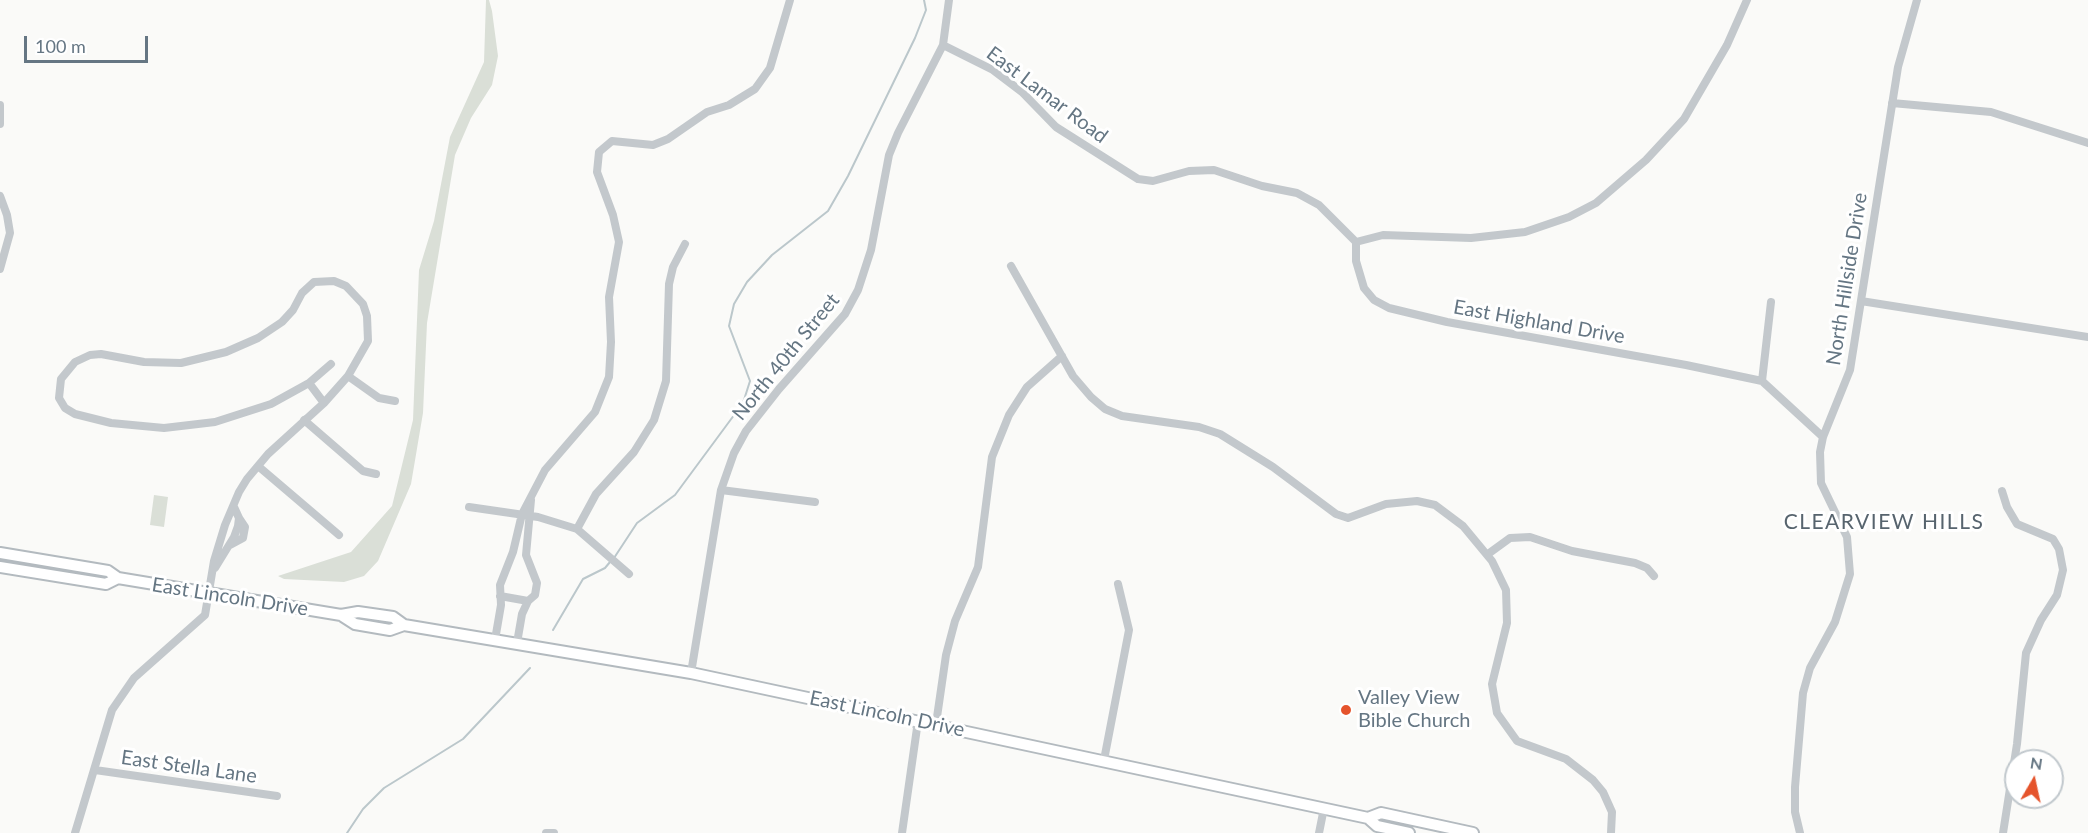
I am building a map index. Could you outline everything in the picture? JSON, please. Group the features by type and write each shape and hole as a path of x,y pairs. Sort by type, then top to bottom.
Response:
{"main road":[{"name":"East Lincoln Drive","path":"0,553 108,570 118,578 341,615 355,624 390,630 404,625 691,673 1324,808 1368,818 1377,826 1409,833"},
{"name":"East Lincoln Drive","path":"0,567 106,584 118,578"},
{"name":"East Lincoln Drive","path":"1368,818 1381,813 1473,833"}],"street":[{"path":"495,640 501,605 500,585 531,495 545,470 595,412 609,377 611,342 609,297 619,242 614,215 597,172 599,152 612,141 642,145 662,142 707,112 729,105 755,89 770,68 790,0"},
{"name":"North 40th Street","path":"691,673 721,490 734,453 746,431 779,389 845,314 858,290 871,250 890,155 906,115 929,76 943,45 949,0"},
{"path":"1356,242 1383,235 1471,238 1525,232 1569,217 1596,203 1646,160 1684,119 1727,45 1747,0"},
{"name":"North Hillside Drive","path":"1800,833 1795,812 1795,776 1803,693 1810,668 1835,622 1850,574 1847,537 1821,483 1819,462 1823,437 1850,370 1902,45 1917,0"},
{"name":"East Lamar Road","path":"943,45 993,70 1022,92 1056,127 1138,179 1153,181 1189,171 1214,170 1262,186 1297,193 1319,205 1356,242"},
{"path":"1892,103 1991,112 2088,143"},
{"path":"0,105 0,124"},
{"path":"0,196 8,214 10,233 0,269"},
{"name":"East Highland Drive","path":"1356,242 1356,261 1364,288 1374,300 1389,308 1447,322 1686,364 1762,381"},
{"path":"577,529 596,494 634,452 654,420 666,381 669,284 673,267 685,244"},
{"path":"1011,266 1062,356 1085,390 1106,409 1122,416 1199,427 1220,434 1273,466 1336,514 1347,518 1400,501 1417,501 1435,506 1463,526 1488,554 1503,583 1509,609 1492,684 1497,713 1517,741 1566,759 1593,780 1603,792 1612,812 1611,833"},
{"path":"75,833 112,710 122,692 134,678 205,615 214,573 213,561 225,525 247,479 348,376 368,341 367,316 363,304 346,286 324,281 309,287 282,322 258,338 226,352 182,363 144,362 101,354 90,355 71,366 58,389 58,398 65,408 75,414 111,423 165,428 214,422 271,404 309,383 331,364"},
{"path":"1861,301 2088,337"},
{"path":"1771,302 1762,381 1823,437"},
{"path":"936,724 946,655 956,621 978,567 992,457 1009,416 1028,387 1062,356"},
{"path":"348,376 379,398 395,401"},
{"path":"309,383 324,403"},
{"path":"304,420 363,471 376,474"},
{"path":"258,466 339,535"},
{"path":"721,490 815,502"},
{"path":"2002,491 2007,507 2017,524 2053,539 2059,549 2063,570 2057,595 2041,620 2026,653 2017,744 2003,833"},
{"path":"214,573 230,545 243,538 244,527 234,507"},
{"path":"469,507 526,515 577,529 629,574"},
{"path":"517,644 522,614 528,601 535,595 537,584 526,555 526,515"},
{"path":"1488,554 1510,538 1530,537 1572,551 1635,563 1647,568 1654,576"},
{"path":"1104,760 1128,630 1118,584"},
{"path":"500,596 528,601"},
{"path":"902,833 918,721"},
{"name":"East Stella Lane","path":"95,770 277,796"},
{"path":"1319,833 1324,808"}],"shaded area":[{"path":"486,0 489,0 492,11 498,56 492,85 471,118 455,155 427,323 423,413 411,484 378,561 364,576 344,582 284,579 278,576 351,552 392,506 413,420 419,270 434,221 450,137 484,62"},
{"path":"154,495 168,497 164,527 150,525"}],"waterway":[{"path":"614,558 637,523 675,495 743,403 750,381 729,326 734,304 747,282 772,255 828,211 848,176 915,38 926,10 924,0"},
{"path":"553,630 583,579 605,568 610,562"},
{"path":"347,833 363,809 384,788 463,739 530,668"}],"place":[{"name":"Valley View Bible Church","path":"1346,710"}],"district":[{"name":"CLEARVIEW HILLS","path":"1884,522"}]}
